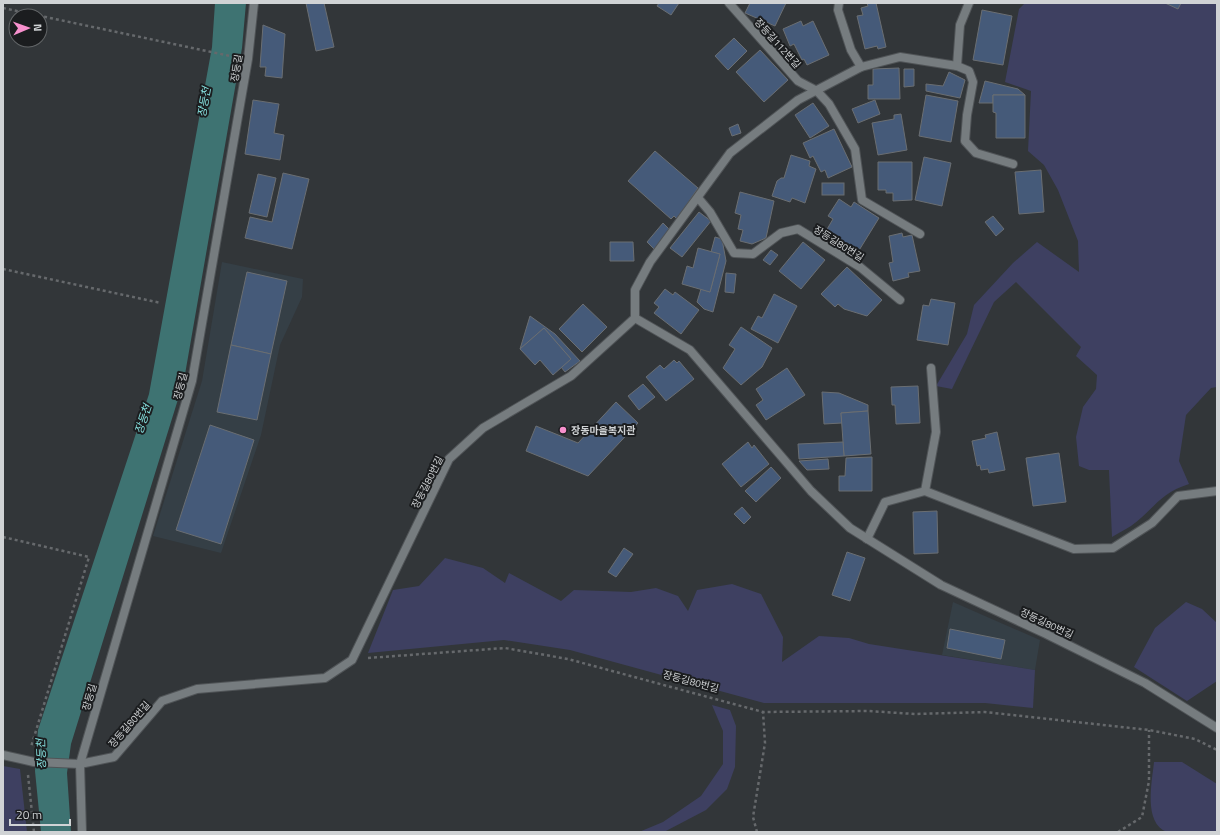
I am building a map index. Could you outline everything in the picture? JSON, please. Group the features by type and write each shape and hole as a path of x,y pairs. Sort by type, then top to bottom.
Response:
{"street":[{"name":"장등길","path":"82,832 76,764 192,381 248,59 254,3"},
{"name":"장등길112번길","path":"729,3 798,80 817,91"},
{"path":"839,3 838,10 851,50 861,67"},
{"path":"957,66 960,25 969,3"},
{"path":"635,318 635,290 650,262 730,154 798,100 861,67 900,57 957,66 969,71 973,82 967,115 966,141 976,153 1013,164"},
{"path":"817,91 829,104 855,149 862,200 920,234"},
{"name":"장등길80번길","path":"698,199 710,212 734,253 753,254 782,233 798,229 860,267 900,300"},
{"name":"장등길80번길","path":"76,764 114,757 162,701 197,689 325,678 352,660 449,459 483,428 571,376 635,318 690,350 811,491 850,528 941,585 1046,634 1145,683 1217,728"},
{"path":"925,491 936,432 930,368"},
{"path":"867,539 885,502 925,491 1074,549 1113,548 1152,522 1178,496 1217,491"},
{"path":"3,755 30,761 76,764"}],"path":[{"path":"3,8 241,58"},
{"path":"3,269 161,303"},
{"path":"3,537 89,557 30,761 34,832"},
{"name":"장등길80번길","path":"352,660 505,648 568,659 763,712 868,710 915,714 985,712 1150,730 1195,740 1217,750"},
{"path":"757,832 753,817 765,743 763,712"},
{"path":"1118,832 1142,817 1149,781 1150,730"}],"shaded area":[{"path":"1025,3 1217,3 1217,387 1211,388 1186,415 1179,461 1189,484 1171,492 1157,502 1139,520 1112,537 1109,470 1089,470 1079,466 1076,437 1083,407 1096,389 1097,375 1076,356 1081,347 1016,282 994,302 952,389 936,386 967,334 974,305 1013,263 1037,242 1079,272 1078,241 1058,190 1044,165 1028,151 1031,91 1005,82 1019,9"},
{"path":"222,262 303,279 302,297 280,345 261,435 221,553 153,536 202,381"},
{"path":"445,558 483,568 505,583 509,573 561,601 574,590 631,592 656,588 678,596 688,611 697,590 732,584 761,594 783,637 782,662 819,636 849,638 869,644 1035,670 1033,708 985,703 764,703 570,650 504,640 368,653 393,590 419,586"},
{"path":"953,602 1040,640 1035,670 942,655"},
{"path":"1186,602 1202,609 1217,623 1217,681 1187,701 1134,667 1155,628"},
{"path":"712,705 730,710 736,726 735,767 727,789 706,810 664,832 639,832 663,822 701,796 723,764 723,731"},
{"path":"1154,762 1182,762 1217,784 1217,832 1167,832 1159,827 1152,811 1151,801"},
{"path":"3,766 20,769 27,832 3,832"}],"water":[{"name":"장등천","path":"215,3 246,3 242,48 184,380 71,744 67,773 71,832 41,832 35,771 38,730 149,394 212,47"}],"building":[{"path":"306,3 324,3 334,47 316,51"},
{"path":"659,3 679,3 671,15 657,6"},
{"path":"750,3 786,3 775,26 745,13"},
{"path":"867,3 876,3 886,47 878,49 877,46 865,49 857,16 863,15 861,8 868,6"},
{"path":"1165,3 1181,3 1178,9"},
{"path":"982,10 1012,16 1003,65 973,60"},
{"path":"801,21 803,26 813,21 829,55 807,65 804,59 802,60 794,44 790,46 783,29"},
{"path":"263,25 285,34 282,78 265,76 266,67 260,67"},
{"path":"734,38 747,51 728,70 715,56"},
{"path":"760,50 788,80 764,102 736,72"},
{"path":"899,68 900,99 868,99 868,85 873,85 873,69"},
{"path":"904,69 914,69 914,86 904,87"},
{"path":"949,72 965,80 960,98 926,91 926,84 943,86"},
{"path":"985,81 1018,89 1025,95 993,95 993,103 979,103"},
{"path":"926,95 958,101 951,142 919,136"},
{"path":"993,95 1025,95 1025,138 996,138 996,113 993,112"},
{"path":"253,100 279,104 274,133 284,135 280,160 245,154"},
{"path":"875,100 880,114 858,123 852,109"},
{"path":"813,103 829,126 810,138 795,115"},
{"path":"901,114 907,150 878,155 872,123 894,119 894,115"},
{"path":"738,124 741,133 732,136 729,128"},
{"path":"834,129 852,167 828,178 825,170 821,172 813,156 810,158 803,143"},
{"path":"655,151 698,188 677,219 674,216 671,219 628,181"},
{"path":"791,155 810,161 809,166 816,169 805,203 792,198 790,202 772,196 777,181 784,178"},
{"path":"924,157 951,163 942,206 915,200"},
{"path":"878,162 912,162 912,200 893,201 893,193 886,193 886,190 878,190"},
{"path":"1041,170 1044,212 1019,214 1015,172"},
{"path":"283,173 309,179 292,249 245,238 250,217 272,222"},
{"path":"258,174 276,178 267,217 249,213"},
{"path":"822,183 844,183 844,195 822,195"},
{"path":"740,192 774,201 766,238 752,244 740,241 743,230 738,229 741,215 735,213"},
{"path":"839,199 851,207 854,202 879,218 858,252 826,231 833,219 828,216"},
{"path":"699,212 711,221 682,257 670,248"},
{"path":"993,216 1004,229 996,236 985,222"},
{"path":"663,223 670,230 654,249 647,242"},
{"path":"902,233 903,237 912,235 920,271 908,273 909,277 893,281 889,263 893,262 889,236"},
{"path":"715,237 722,239 726,261 713,312 704,309 697,302 701,289 710,292 720,254 711,252"},
{"path":"610,242 633,242 634,261 610,261"},
{"path":"803,242 825,260 801,289 779,271"},
{"path":"698,248 720,254 710,292 682,284 687,266 693,268"},
{"path":"771,250 778,255 770,265 763,260"},
{"path":"847,267 882,300 867,316 844,309 838,304 835,307 821,294"},
{"path":"247,272 287,281 271,354 231,345"},
{"path":"726,273 736,274 734,293 725,292"},
{"path":"665,289 673,295 675,292 699,310 681,334 654,313 659,307 654,303"},
{"path":"774,294 797,306 778,343 751,329 758,316 762,318"},
{"path":"931,299 955,303 948,345 917,340 923,305 929,306"},
{"path":"583,304 607,327 582,352 559,329"},
{"path":"530,316 555,334 580,361 565,372 561,367 571,359 544,328 520,349"},
{"path":"741,327 772,348 762,367 741,385 723,368 735,349 729,345"},
{"path":"544,328 571,359 553,375 540,360 535,365 520,349"},
{"path":"231,345 271,354 257,420 217,412"},
{"path":"674,360 677,363 679,361 694,379 666,401 646,377 660,365 664,369"},
{"path":"787,368 805,395 766,420 756,405 763,400 756,389"},
{"path":"643,384 655,397 639,410 628,396"},
{"path":"918,386 920,423 896,424 895,405 892,405 891,387"},
{"path":"822,392 839,393 868,405 868,411 841,413 842,423 824,424"},
{"path":"616,402 638,423 588,476 526,451 536,426 578,443"},
{"path":"868,411 871,454 844,456 841,413"},
{"path":"210,425 254,440 221,544 176,530"},
{"path":"997,432 1005,470 989,473 988,469 981,470 980,465 977,466 972,441 986,438 985,435"},
{"path":"748,442 752,448 754,445 769,464 741,487 722,464"},
{"path":"843,442 844,456 799,459 798,444"},
{"path":"1059,453 1066,502 1033,506 1026,458"},
{"path":"872,457 872,491 839,491 839,476 845,476 846,458"},
{"path":"828,459 829,469 807,470 799,461"},
{"path":"771,467 781,478 756,502 745,491"},
{"path":"742,507 751,517 744,524 734,514"},
{"path":"937,511 938,553 914,554 913,512"},
{"path":"624,548 633,554 616,577 608,572"},
{"path":"847,552 865,558 850,601 832,595"},
{"path":"950,629 1005,640 1001,659 947,648"}],"place":[{"name":"장동마을복지관","path":"563,430"}]}
